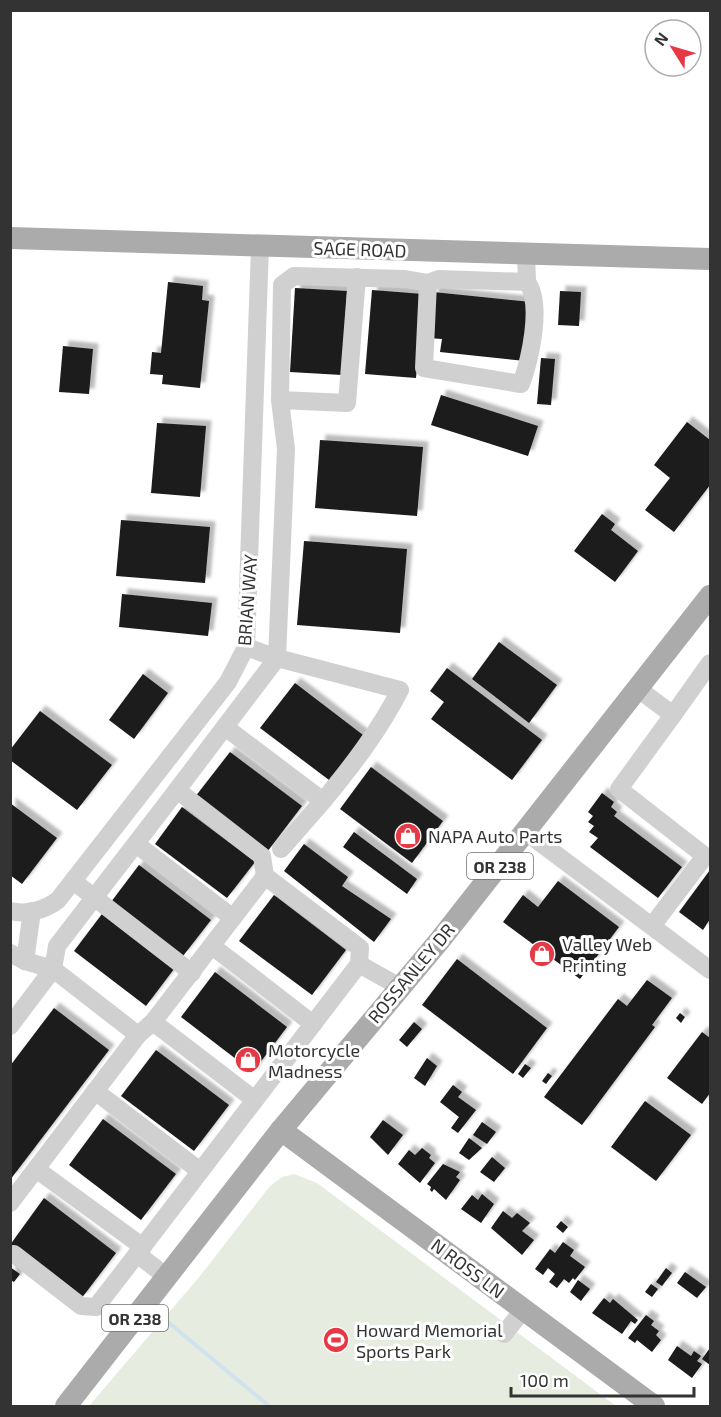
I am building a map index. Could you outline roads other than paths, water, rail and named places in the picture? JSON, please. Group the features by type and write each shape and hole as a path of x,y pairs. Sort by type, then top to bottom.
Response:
{"main road":[{"name":"SAGE ROAD","path":"10,238 711,259"},
{"name":"ROSSANLEY DR","path":"66,1407 281,1130 526,832 711,596"},
{"name":"N ROSS LN","path":"281,1130 654,1407"}],"street":[{"name":"BRIAN WAY","path":"32,911 50,906 73,881 219,694 236,669 246,647 260,246"},
{"path":"334,276 335,248"},
{"path":"405,279 407,250"},
{"path":"440,252 434,281 424,368 521,384 530,362 534,318 534,292 527,282 526,254"},
{"path":"10,1026 54,969 57,946 277,658 286,449 280,400 282,285 294,276 527,282"},
{"path":"280,400 347,403 357,277"},
{"path":"256,378 281,377"},
{"path":"253,450 286,449"},
{"path":"251,537 282,537"},
{"path":"249,600 279,606"},
{"path":"246,647 277,658 400,690 384,721 354,764 281,849"},
{"path":"652,926 705,856 619,789 711,663"},
{"path":"637,688 673,715"},
{"path":"219,694 238,709"},
{"path":"225,727 323,801"},
{"path":"181,743 200,760"},
{"path":"14,1254 81,1306 96,1307 359,964 360,948 265,876 262,856 177,790"},
{"path":"142,792 163,808"},
{"path":"526,832 711,970"},
{"path":"136,844 233,918"},
{"path":"10,1203 138,1035 153,1022 265,876"},
{"path":"73,881 192,973"},
{"path":"10,911 21,913 32,911 18,957 54,969 138,1035"},
{"path":"212,946 314,1024"},
{"path":"359,964 400,987"},
{"path":"153,1022 255,1100"},
{"path":"95,1091 200,1171"},
{"path":"36,1169 140,1250 167,1277"},
{"path":"504,1334 524,1310"}],"waterway":[{"path":"157,1313 269,1406"}],"place":[{"name":"NAPA Auto Parts","path":"408,836"},
{"name":"Valley Web Printing","path":"542,954"},
{"name":"Motorcycle Madness","path":"248,1060"},
{"name":"Howard Memorial Sports Park","path":"336,1340"}]}
